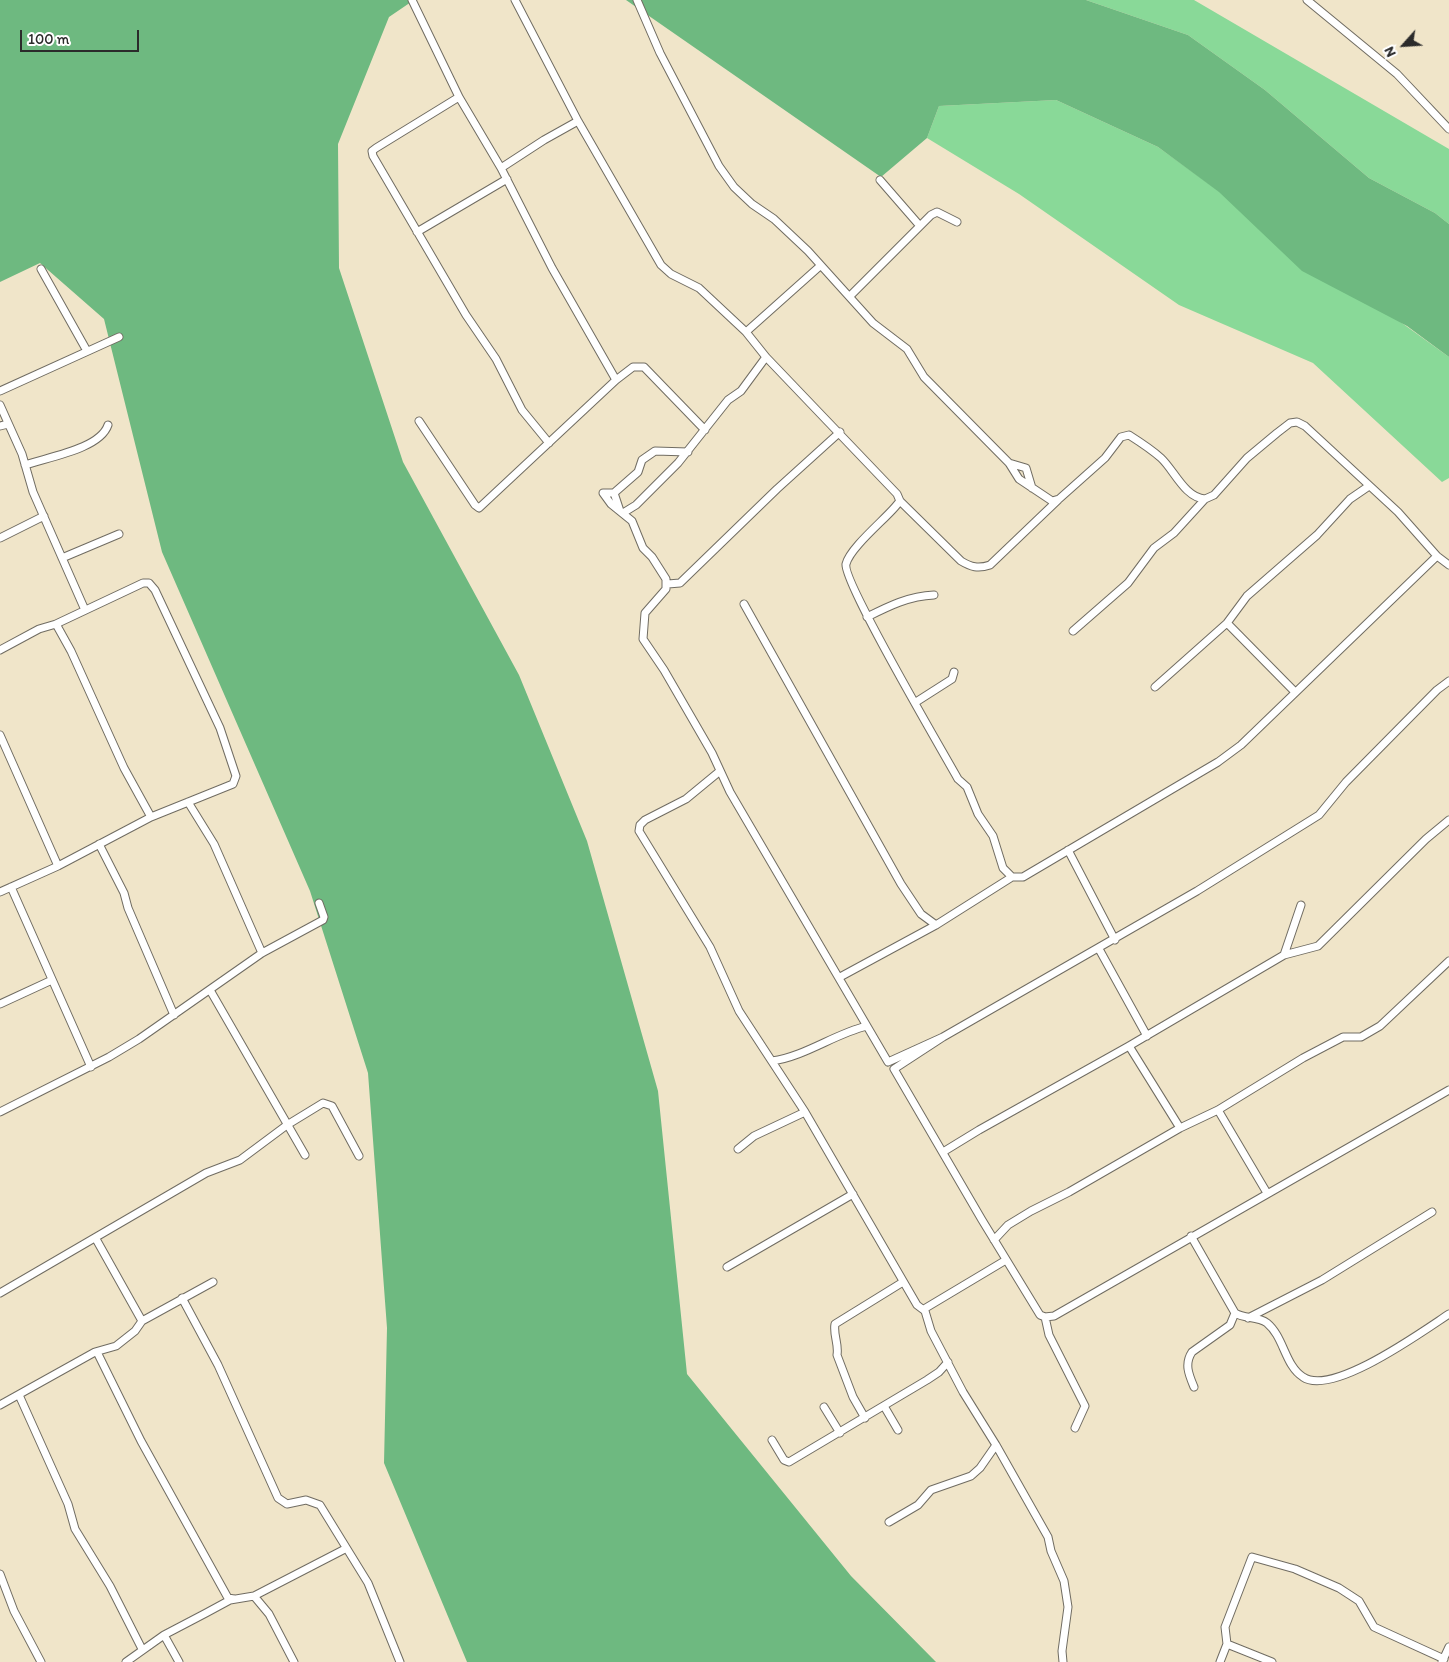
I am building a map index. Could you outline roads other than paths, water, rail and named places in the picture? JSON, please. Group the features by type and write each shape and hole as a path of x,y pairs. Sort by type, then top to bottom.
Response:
{"street":[{"path":"412,0 459,97 501,168 552,268 616,380"},
{"path":"515,0 578,121 661,265 671,274 700,288 746,332 766,356 897,494 900,501 961,561 970,567 981,568 990,566 1059,499 1105,458 1112,447 1126,434 1139,441 1162,459 1188,491 1196,497 1205,499"},
{"path":"637,0 660,53 728,178 752,204 774,219 850,296 872,323 907,349 931,384 1009,463 1019,479 1052,501 1059,499"},
{"path":"1307,0 1397,74 1449,129"},
{"path":"459,97 372,151 373,156 466,315 496,359 522,410 549,444"},
{"path":"501,168 578,121"},
{"path":"417,232 507,179"},
{"path":"880,180 920,226"},
{"path":"850,296 931,215 937,212 957,222"},
{"path":"746,332 820,266"},
{"path":"41,269 87,351"},
{"path":"0,391 119,337"},
{"path":"621,512 636,505 688,452 728,400 741,391 766,356"},
{"path":"419,421 475,505 479,508 616,380 633,367 644,367 706,430"},
{"path":"0,405 44,516 85,610"},
{"path":"1073,631 1128,582 1154,548 1174,533 1205,499 1214,495 1247,458 1290,423 1297,422 1305,426 1398,512 1437,556 1449,565"},
{"path":"0,426 8,424"},
{"path":"25,465 85,447 106,432 108,425"},
{"path":"840,432 777,489 680,582 668,584 646,613 643,639 664,670 720,772 888,1062 944,1037"},
{"path":"668,584 660,568 643,548 632,521 606,499 603,493 614,493 638,472 642,460 655,451 688,452"},
{"path":"1009,463 1026,468 1032,488"},
{"path":"1155,687 1227,623 1247,596 1317,535 1350,499 1369,486"},
{"path":"614,493 621,512"},
{"path":"900,501 862,541 846,565 847,575 867,617 958,779 967,787 978,814 993,836 1003,868 1012,877"},
{"path":"632,521 636,505"},
{"path":"0,538 44,516"},
{"path":"62,558 119,534"},
{"path":"840,977 936,925 1012,877 1023,877 1218,762 1241,745 1437,556"},
{"path":"0,650 143,582 149,583 155,590 220,728 236,776 233,784 150,817 58,866 0,892"},
{"path":"867,617 894,604 920,596 934,595"},
{"path":"744,604 902,884 921,914 936,925"},
{"path":"1227,623 1295,692"},
{"path":"56,624 71,651 111,742 150,817"},
{"path":"916,702 952,679 954,672"},
{"path":"1449,681 1437,690 1346,782 1319,814 1115,940 944,1037 894,1069 1035,1310 1045,1317 1054,1316 1449,1090"},
{"path":"0,735 58,866"},
{"path":"720,772 686,799 645,820 640,825 639,832 710,947 739,1011 806,1112 917,1305 924,1309 930,1331 972,1408 996,1444 1039,1518 1064,1581 1068,1607 1062,1651 1063,1662"},
{"path":"188,802 214,844 262,953"},
{"path":"943,1152 1147,1036 1284,955 1318,946 1426,839 1449,820"},
{"path":"99,844 124,892 128,908 174,1015"},
{"path":"1068,850 1115,940"},
{"path":"11,887 91,1067"},
{"path":"0,1112 91,1067 139,1039 262,953 323,920 324,917 319,902"},
{"path":"1284,955 1301,905"},
{"path":"1100,949 1147,1036"},
{"path":"994,1240 1008,1225 1031,1211 1069,1192 1180,1128 1218,1110 1343,1037 1361,1037 1380,1026 1449,961"},
{"path":"0,1004 52,980"},
{"path":"210,990 305,1154"},
{"path":"772,1061 796,1056 845,1033 867,1026"},
{"path":"1129,1046 1180,1128"},
{"path":"0,1293 206,1173 240,1160 287,1125 323,1103 329,1103 359,1156"},
{"path":"1218,1110 1267,1193"},
{"path":"738,1149 754,1136 806,1112"},
{"path":"727,1266 853,1194"},
{"path":"1248,1318 1322,1280 1432,1212"},
{"path":"1191,1236 1235,1313 1266,1323 1282,1344 1300,1376 1311,1381 1352,1372 1410,1342 1449,1314"},
{"path":"96,1238 142,1321"},
{"path":"924,1309 1006,1260"},
{"path":"0,1405 97,1352 108,1350 127,1338 142,1321 213,1282"},
{"path":"864,1418 853,1397 836,1355 838,1349 834,1329 835,1324 903,1282"},
{"path":"182,1298 218,1365 278,1498 287,1504 306,1500 316,1502 325,1512 345,1549 368,1583 400,1662"},
{"path":"1194,1387 1187,1370 1189,1356 1230,1325 1235,1313"},
{"path":"1045,1317 1049,1336 1086,1406 1076,1428"},
{"path":"97,1352 165,1486 220,1580 228,1598 254,1596 345,1549"},
{"path":"772,1440 784,1460 789,1462 939,1372 948,1362"},
{"path":"19,1395 68,1504 75,1529 110,1586 142,1649"},
{"path":"884,1406 898,1430"},
{"path":"824,1407 840,1433"},
{"path":"889,1522 918,1505 931,1490 971,1476 980,1468 996,1444"},
{"path":"1220,1662 1227,1644 1225,1628 1252,1557 1295,1569 1339,1588 1358,1601 1374,1627 1443,1660 1449,1647"},
{"path":"0,1574 14,1612 41,1662"},
{"path":"254,1596 269,1614 294,1662"},
{"path":"126,1662 164,1635 234,1599"},
{"path":"164,1635 179,1662"},
{"path":"1227,1644 1272,1662"}]}
